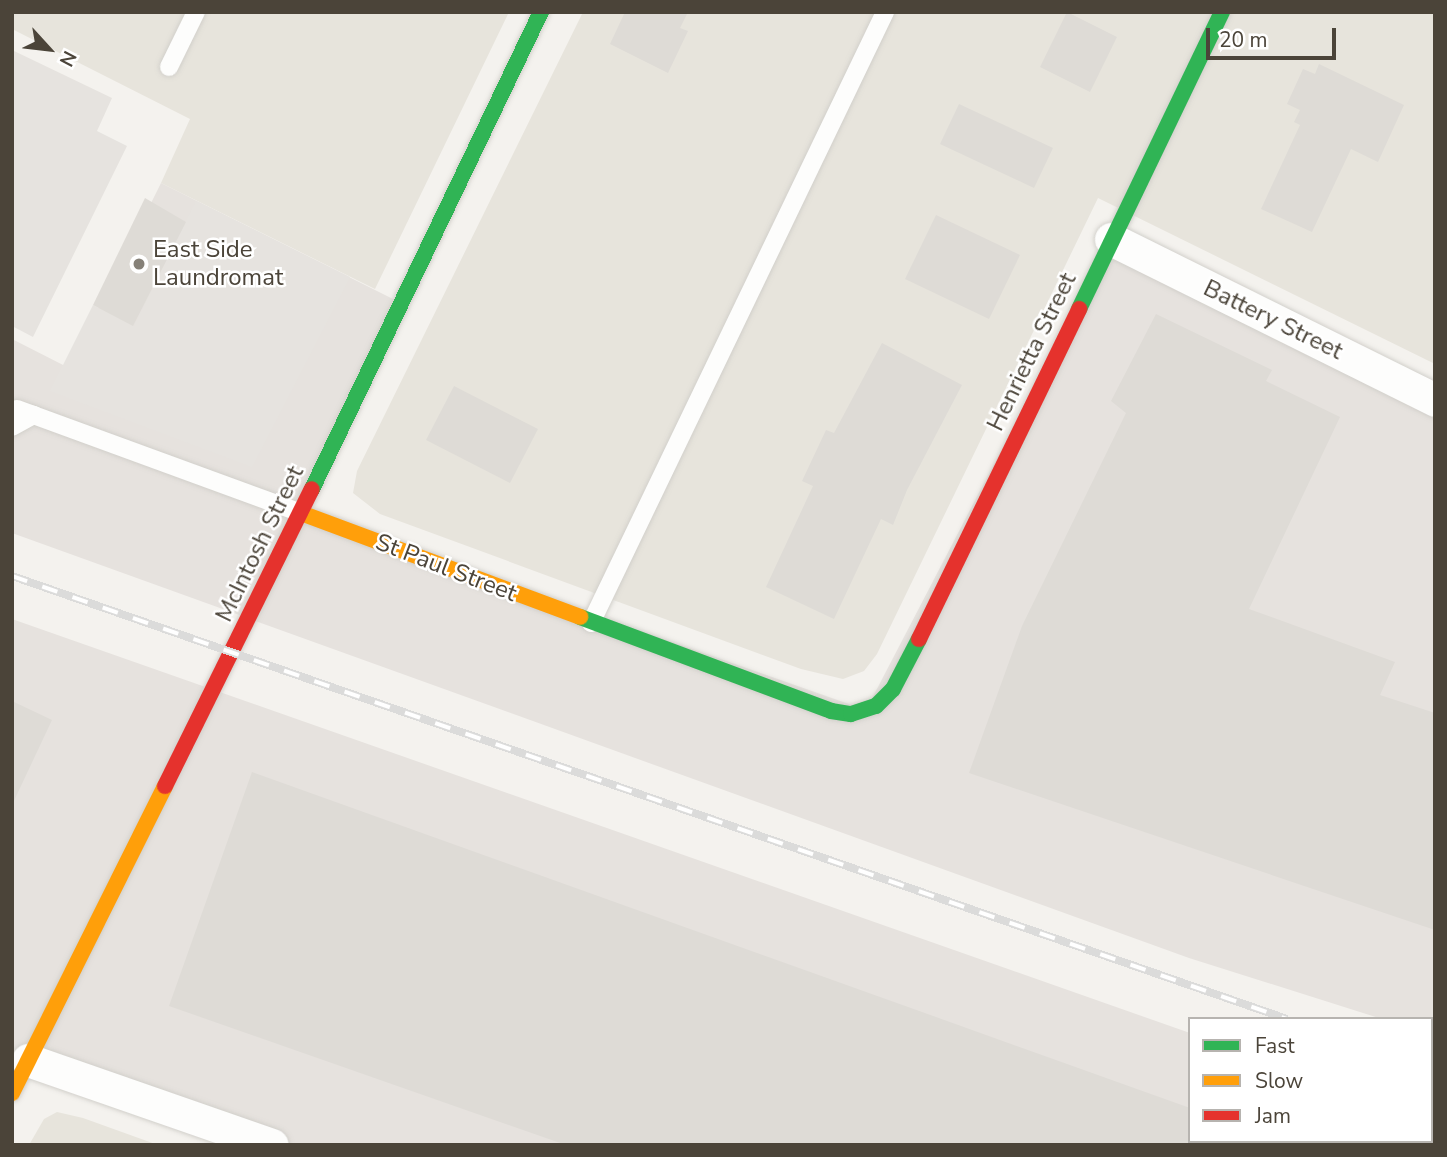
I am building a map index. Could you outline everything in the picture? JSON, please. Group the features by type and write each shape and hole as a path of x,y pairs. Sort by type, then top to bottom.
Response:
{"street":[{"name":"McIntosh Street","path":"12,1093 20,1056 301,513 541,12"},
{"name":"Henrietta Street","path":"876,706 893,689 902,672 1222,12"},
{"name":"Battery Street","path":"1111,239 1435,400"},
{"name":"St Paul Street","path":"301,513 831,711 851,714 876,706"},
{"path":"20,1056 272,1145"}],"lane":[{"path":"169,67 196,12"},
{"path":"591,623 885,12"},
{"name":"St Paul Street","path":"12,427 25,412 301,513"}],"shaded area":[{"path":"12,12 509,12 375,289 161,183 190,119 12,29"},
{"path":"583,12 1435,12 1435,364 1098,198 877,654 864,671 843,679 801,669 380,514 353,493 357,471"},
{"path":"12,50 112,98 97,131 127,146 33,337 12,326"},
{"path":"161,183 401,303 301,512 866,710 1111,239 1435,400 1435,1035 1433,1017 1376,1017 1189,958 12,533 12,339 69,368"},
{"path":"196,201 350,277 252,467 50,391 93,305 134,326"},
{"path":"12,619 1188,1032 1188,1143 1433,1143 1433,1118 1435,1145 272,1145 29,1060 12,1078"},
{"path":"57,1112 83,1118 158,1145 29,1145 44,1119"}],"building":[{"path":"625,12 688,12 680,28 688,31 668,73 610,44"},
{"path":"1067,12 1117,37 1090,92 1040,67"},
{"path":"1319,64 1404,105 1378,162 1351,149 1312,232 1261,209 1300,125 1294,122 1300,110 1287,104 1303,69 1315,74"},
{"path":"959,104 1053,148 1034,188 940,144"},
{"name":"East Side Laundromat","path":"145,198 186,222 133,326 93,305"},
{"path":"936,215 1020,255 989,319 905,279"},
{"path":"1156,314 1272,370 1266,381 1340,417 1249,609 1395,662 1380,695 1435,713 1435,930 969,773 1022,626 1126,413 1111,401"},
{"path":"882,343 962,385 907,490 893,525 881,519 834,619 766,587 813,486 802,481 826,430 834,433"},
{"path":"454,386 538,429 510,483 426,440"},
{"path":"12,701 52,720 12,805"},
{"path":"252,772 1188,1107 1190,1145 566,1145 169,1006"}],"railway":[{"path":"12,576 1281,1017"}],"traffic: fast":[{"path":"312,489 541,12"},
{"path":"1079,309 1222,12"},
{"path":"580,617 831,711 851,714 876,706 893,689 919,639"}],"traffic: slow":[{"path":"301,513 580,617"},
{"path":"12,1093 165,786"}],"traffic: jam":[{"path":"919,639 1079,309"},
{"path":"165,786 312,489"}],"place":[{"name":"East Side Laundromat","path":"139,264"}]}
